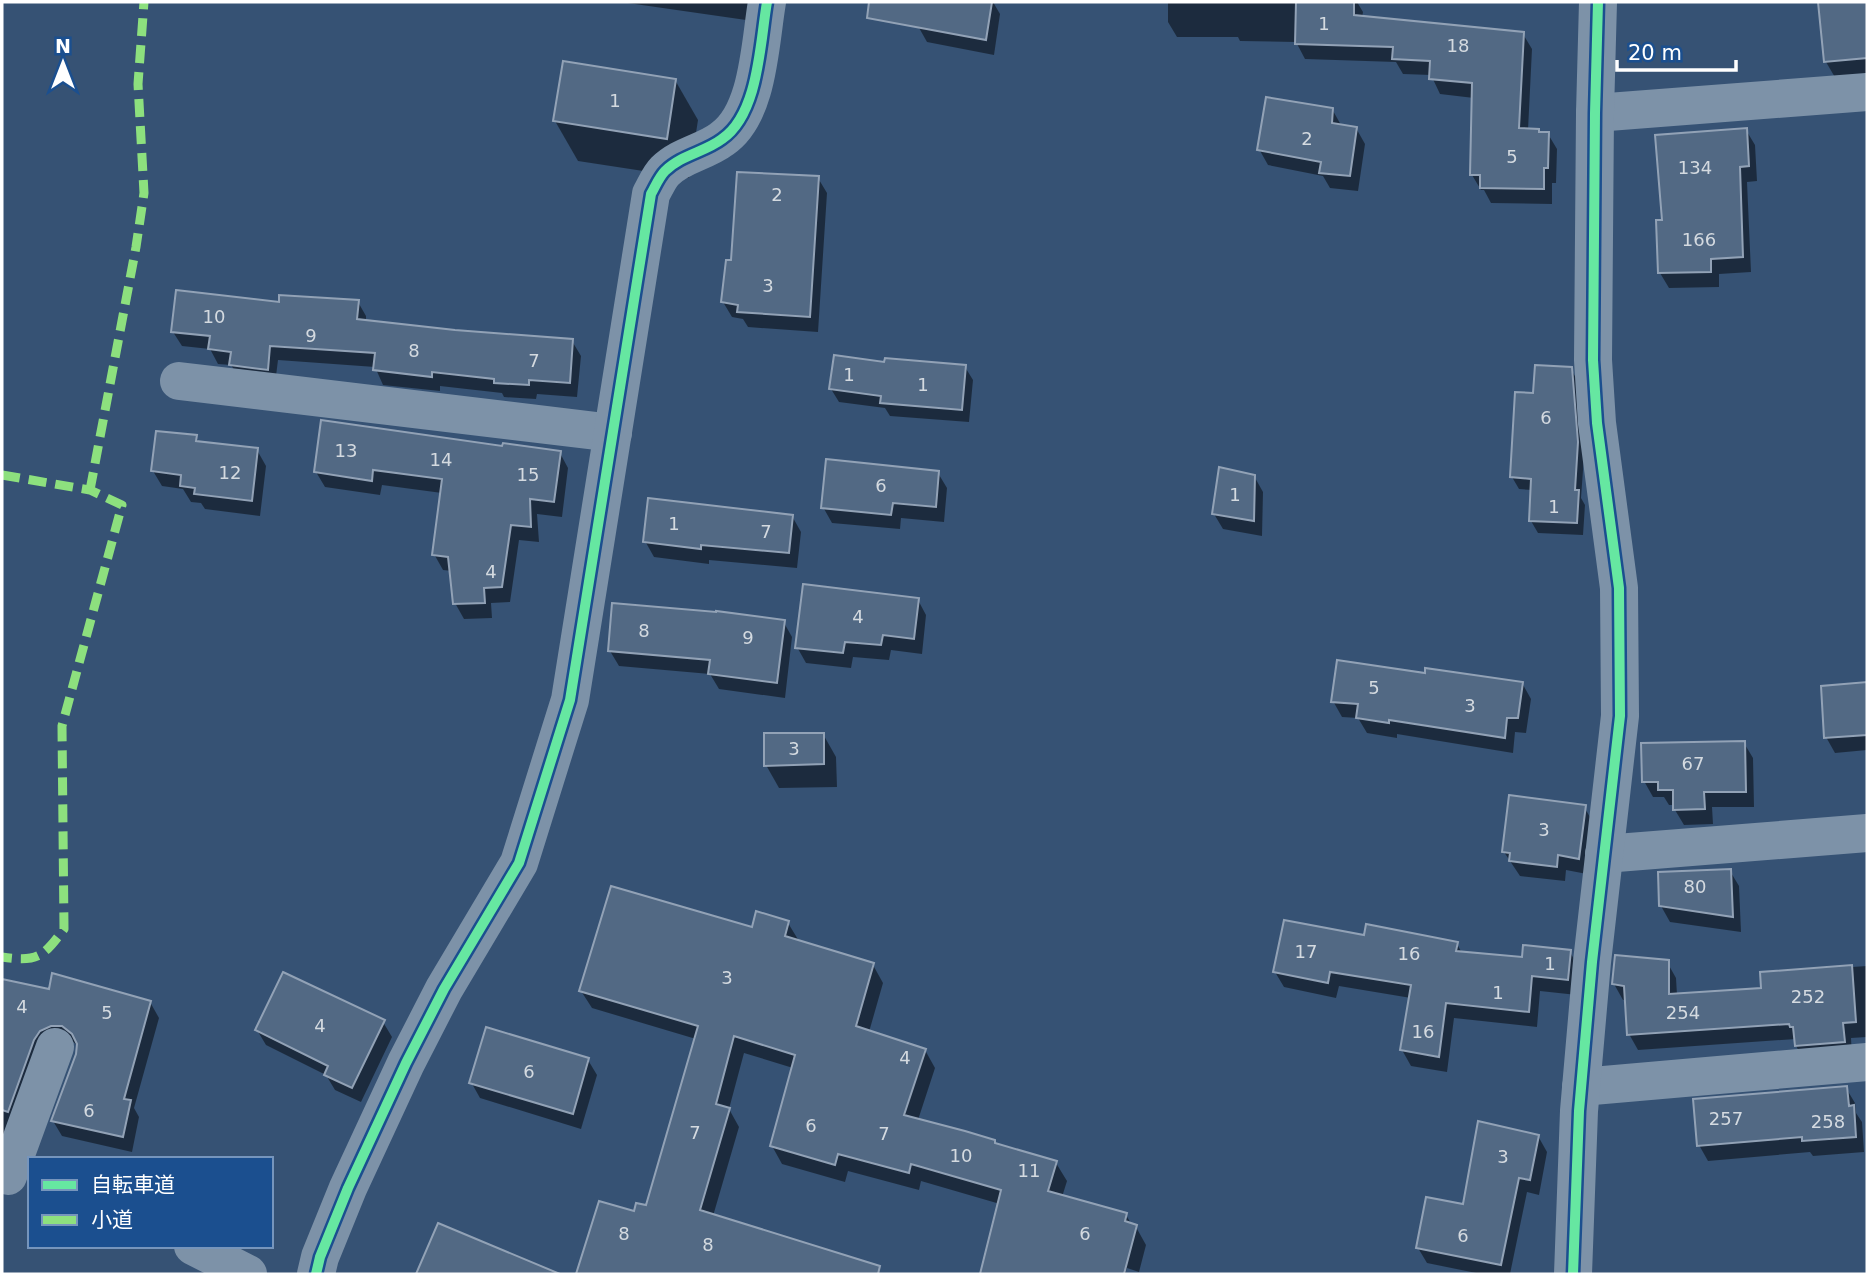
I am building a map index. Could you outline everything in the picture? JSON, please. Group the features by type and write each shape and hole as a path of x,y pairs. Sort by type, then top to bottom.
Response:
{"street":[{"path":"316,1274 320,1257 348,1188 406,1063 444,989 519,863 570,700 651,194 663,172 680,160 724,138 743,116 752,95 767,2"},
{"path":"1573,1274 1581,1087 1620,716 1619,587 1597,423 1593,360 1598,2"},
{"path":"1595,113 1867,92"},
{"path":"179,381 613,433"},
{"path":"1604,854 1867,833"},
{"path":"13,1178 55,1046"},
{"path":"1581,1087 1867,1062"},
{"path":"197,1248 248,1274"}],"building":[{"path":"869,2 992,2 986,40 867,18"},
{"path":"1296,2 1354,2 1354,15 1524,32 1519,128 1549,132 1548,168 1544,168 1544,189 1480,188 1480,175 1470,175 1472,83 1429,79 1430,61 1392,59 1393,47 1295,44"},
{"path":"1818,2 1867,2 1867,58 1824,62"},
{"path":"563,61 676,79 667,139 553,121"},
{"path":"1266,97 1333,108 1332,123 1357,127 1350,176 1319,173 1321,162 1257,150"},
{"path":"1747,128 1749,166 1740,167 1743,257 1711,259 1711,272 1658,273 1656,220 1662,220 1655,135"},
{"path":"737,172 819,176 810,317 737,312 738,305 721,302 726,260 731,260"},
{"path":"176,290 279,302 279,295 359,300 357,319 573,339 570,383 529,380 529,385 494,383 494,379 432,372 432,377 373,370 375,353 270,346 268,370 229,365 231,352 208,349 210,336 171,332"},
{"path":"834,355 884,362 885,358 966,365 962,410 880,403 881,396 829,389"},
{"path":"1535,365 1572,367 1578,442 1575,490 1579,490 1577,523 1529,521 1531,479 1510,477 1515,392 1533,393"},
{"path":"321,420 502,446 503,443 561,451 554,502 530,499 531,527 511,525 502,587 484,588 485,603 453,604 448,557 432,555 442,479 373,470 372,481 314,472"},
{"path":"156,431 197,435 196,441 258,448 252,501 194,494 195,488 180,486 181,475 151,471"},
{"path":"826,459 939,471 936,507 893,503 891,515 821,508"},
{"path":"1219,467 1255,475 1254,521 1212,514"},
{"path":"648,498 793,515 789,553 701,545 701,549 643,542"},
{"path":"803,584 919,598 914,639 883,635 881,645 845,642 843,653 795,648"},
{"path":"612,603 716,611 785,620 777,683 708,674 710,660 608,651"},
{"path":"1337,660 1425,673 1425,668 1523,682 1518,718 1507,718 1505,738 1389,720 1389,723 1356,718 1358,704 1331,702"},
{"path":"1867,682 1867,735 1824,738 1821,686"},
{"path":"764,733 824,733 824,764 764,766"},
{"path":"1745,741 1746,792 1704,792 1705,809 1673,810 1673,790 1658,790 1658,782 1642,782 1641,743"},
{"path":"1509,795 1586,805 1579,859 1558,855 1557,867 1509,861 1510,853 1502,852"},
{"path":"1731,869 1733,917 1659,906 1658,872"},
{"path":"611,886 752,927 756,911 789,921 785,936 874,963 856,1026 926,1049 904,1115 995,1140 995,1143 1057,1161 1048,1191 1127,1213 1125,1221 1137,1225 1124,1274 980,1274 1001,1190 911,1164 909,1173 838,1154 835,1165 770,1146 795,1055 734,1036 716,1104 730,1108 700,1210 880,1266 878,1274 576,1274 599,1201 634,1211 636,1203 646,1205 698,1026 579,991"},
{"path":"1284,920 1364,935 1366,924 1458,942 1456,951 1522,957 1523,945 1571,950 1568,980 1532,976 1529,1012 1446,1003 1439,1057 1400,1050 1411,985 1330,972 1328,983 1273,972"},
{"path":"1615,955 1669,960 1669,994 1761,988 1760,972 1852,965 1856,1022 1843,1023 1845,1042 1795,1046 1793,1027 1789,1024 1627,1035 1624,986 1612,984"},
{"path":"283,972 385,1020 352,1088 324,1075 328,1066 255,1030"},
{"path":"52,973 151,1001 124,1099 131,1100 123,1137 51,1121 76,1054 77,1044 72,1034 62,1026 51,1026 40,1031 34,1040 8,1112 2,1110 2,979 49,989"},
{"path":"486,1027 589,1058 573,1114 469,1083"},
{"path":"1847,1086 1849,1106 1854,1105 1856,1137 1802,1141 1802,1137 1697,1146 1693,1099"},
{"path":"1478,1121 1539,1135 1530,1180 1519,1178 1501,1265 1416,1248 1426,1197 1463,1204"},
{"path":"438,1223 560,1274 416,1274"}],"marked path":[{"path":"90,490 144,193 138,84 144,2"},
{"path":"2,475 90,490 122,505 62,726 64,929 51,946 39,955 24,959 2,957"}],"cycle path":[{"path":"316,1274 320,1257 348,1188 406,1063 444,989 519,863 570,700 651,194 665,171 678,161 722,139 744,113 756,76 767,2"},
{"path":"1573,1274 1579,1111 1592,962 1620,716 1619,588 1597,423 1593,360 1598,2"}]}
